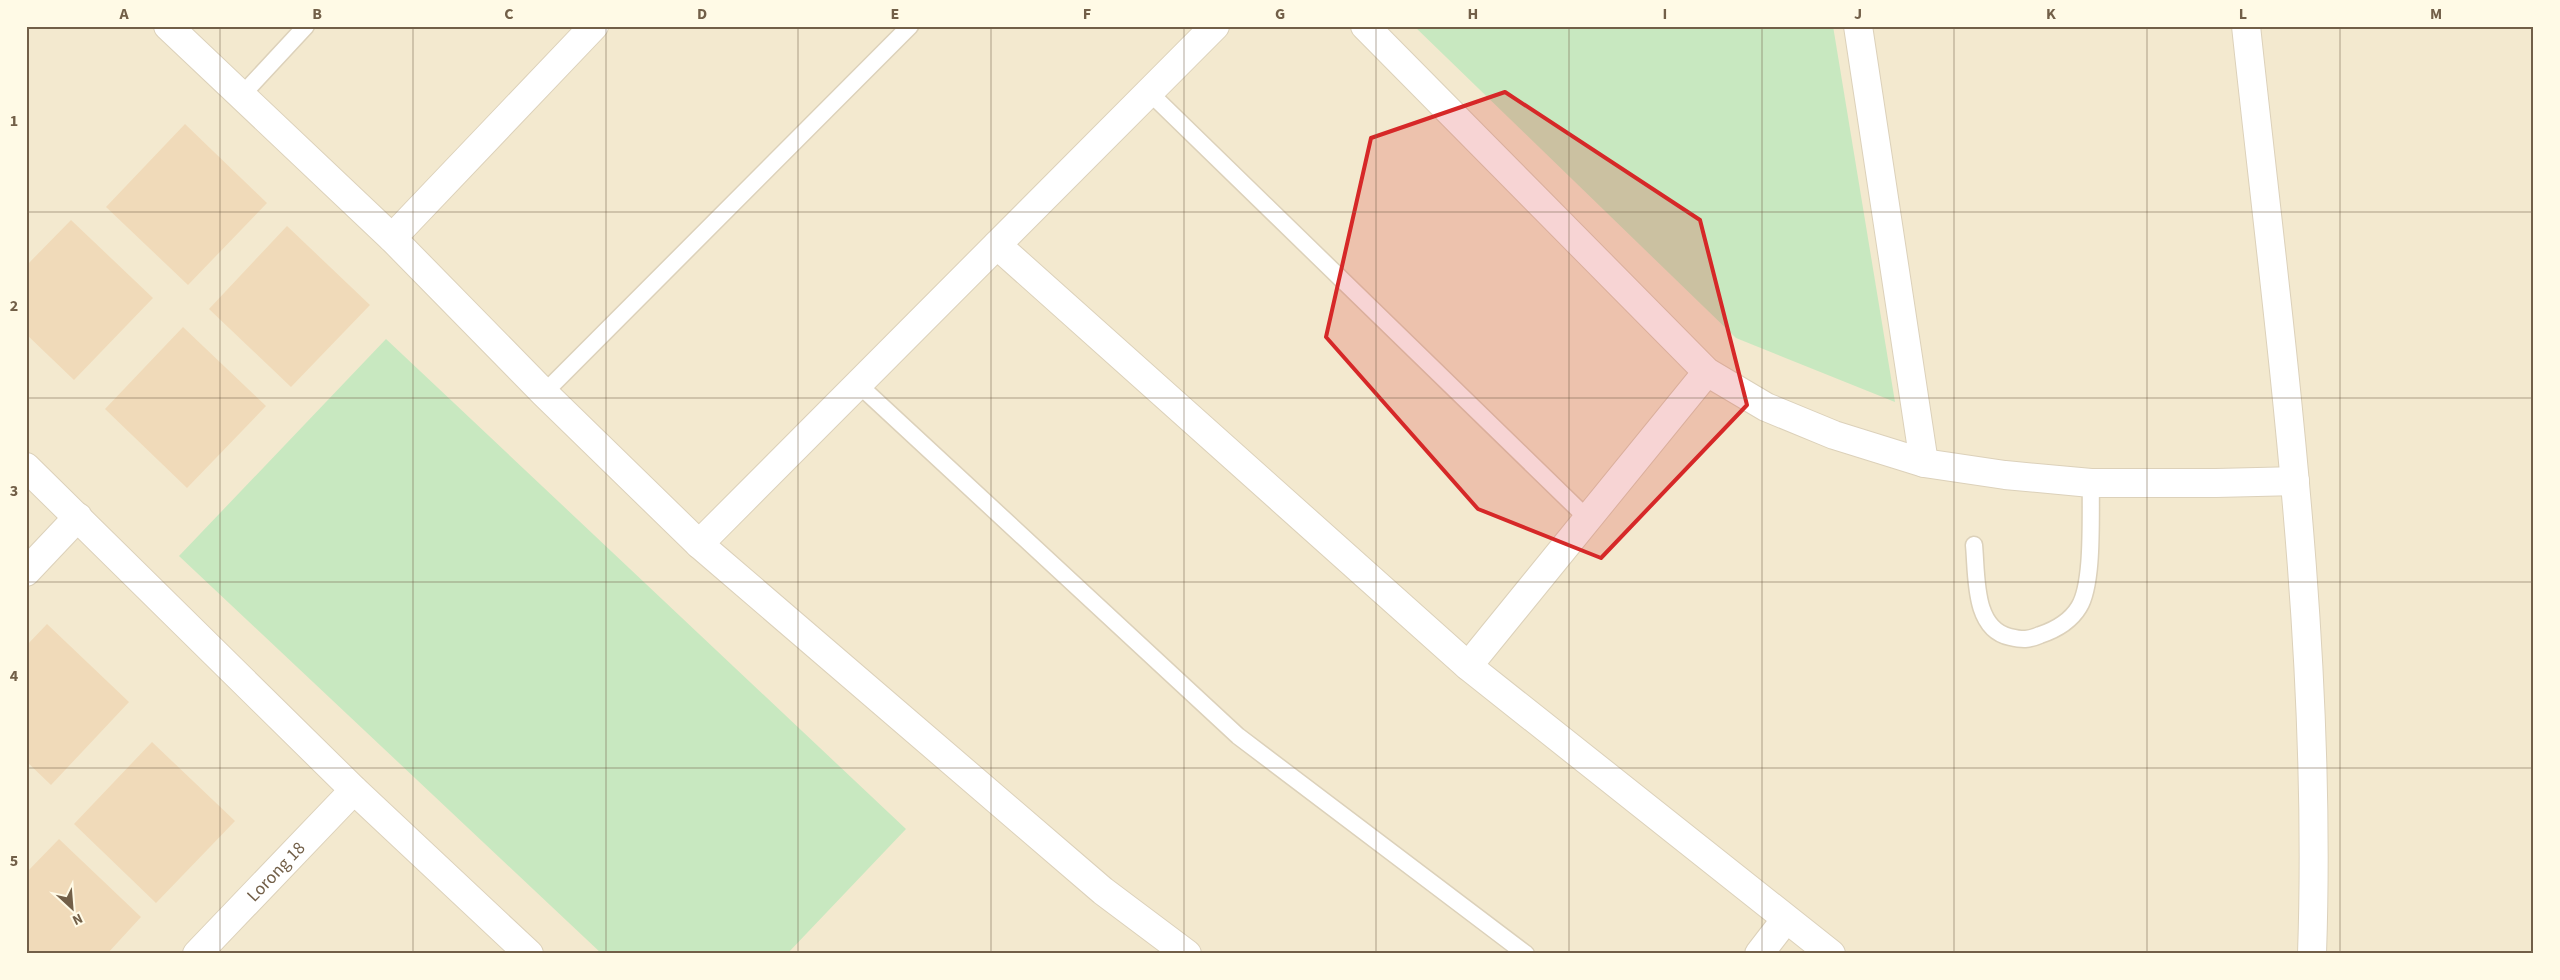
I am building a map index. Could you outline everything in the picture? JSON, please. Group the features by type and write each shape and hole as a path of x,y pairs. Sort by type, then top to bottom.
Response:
{"street":[{"path":"168,26 392,238 544,393 699,544 1103,891 1187,954"},
{"path":"392,238 594,26"},
{"path":"699,544 1214,26"},
{"path":"1365,26 1707,372 1766,407 1817,428 1924,462 2005,475 2091,483 2295,481"},
{"path":"1858,26 1924,462"},
{"path":"2246,26 2295,481 2305,595 2313,752 2312,954"},
{"path":"997,244 1468,666 1831,954"},
{"path":"1468,666 1707,372"},
{"path":"26,467 354,790 529,954"},
{"path":"26,572 78,518"},
{"name":"Lorong 18","path":"197,954 354,790"},
{"path":"1759,954 1786,919"}],"lane":[{"path":"241,96 306,26"},
{"path":"544,393 910,26"},
{"path":"1149,92 1588,519"},
{"path":"859,385 1238,736 1526,954"},
{"path":"1974,546 1981,607 1988,623 2000,635 2026,640 2058,629 2079,608 2087,586 2091,483"}],"highlighted area":[{"path":"1505,92 1700,220 1747,405 1601,558 1478,509 1326,337 1371,138"}],"shaded area":[{"path":"26,26 2534,26 2534,954 26,954"}],"green space":[{"path":"1414,26 1833,26 1895,402 1736,338"},
{"path":"386,339 906,829 787,954 602,954 179,556"}],"building":[{"path":"185,124 267,203 188,285 106,207"},
{"path":"71,220 153,298 74,380 26,334 26,266"},
{"path":"287,226 370,305 291,387 209,309"},
{"path":"183,327 266,406 187,488 105,409"},
{"path":"47,624 129,702 51,785 26,761 26,646"},
{"path":"152,742 235,821 156,903 74,824"},
{"path":"59,839 141,917 107,954 26,954 26,873"}]}
